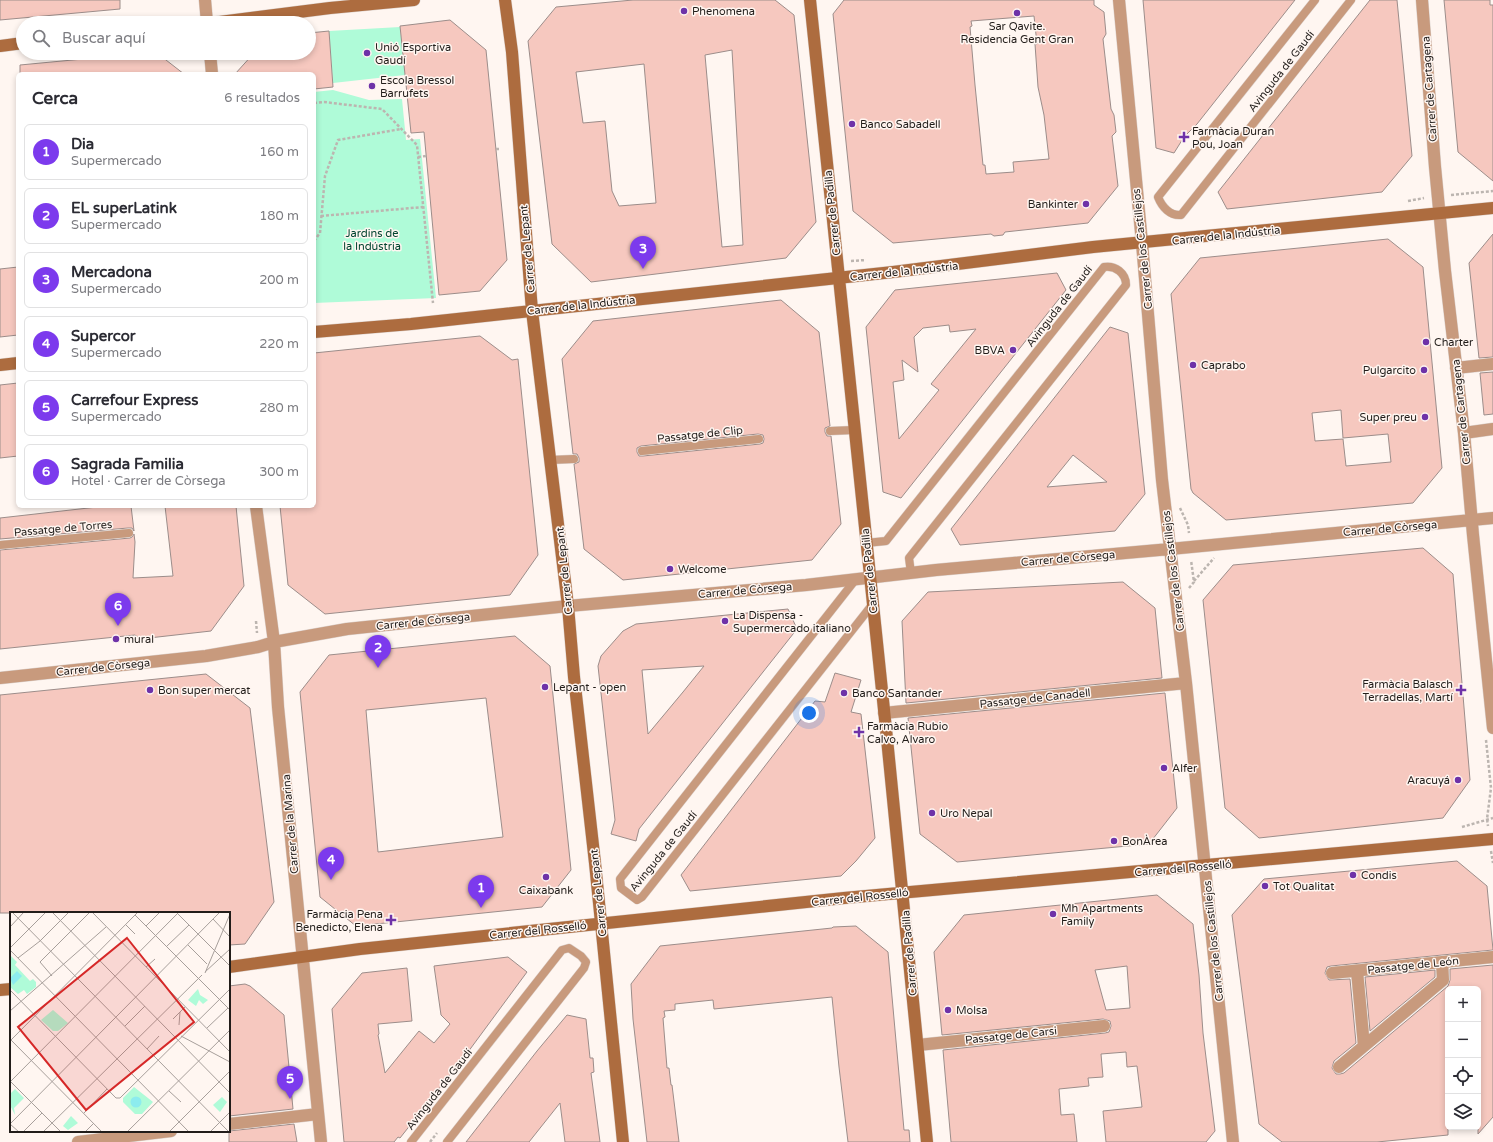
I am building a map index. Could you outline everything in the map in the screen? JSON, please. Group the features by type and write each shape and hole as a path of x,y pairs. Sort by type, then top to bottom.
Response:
{"main road":[{"path":"267,16 414,0"},
{"name":"Carrer de Lepant","path":"505,0 512,52 532,311 568,606 574,677 595,863 623,1142"},
{"name":"Carrer de Padilla","path":"810,0 872,605 904,893 927,1142"},
{"path":"0,46 16,45"},
{"name":"Carrer de la Indústria","path":"316,332 411,324 838,278 1093,247 1493,208"},
{"path":"0,365 16,363"},
{"name":"Carrer del Rosselló","path":"230,967 360,949 600,923 904,893 1493,839"},
{"path":"0,990 10,989"}],"street":[{"path":"206,0 207,16"},
{"name":"Carrer de los Castillejos","path":"1118,0 1142,243 1162,480 1186,683 1233,1142"},
{"name":"Carrer de Cartagena","path":"1422,0 1433,151 1464,433 1471,521 1493,728"},
{"path":"211,60 212,72"},
{"path":"1456,368 1493,364"},
{"path":"1464,433 1493,429"},
{"name":"Carrer de la Marina","path":"256,508 274,642 278,708 304,956 321,1142"},
{"name":"Carrer de Còrsega","path":"0,678 206,656 258,647 274,642 337,630 568,606 1493,518"},
{"name":"Passatge de Canadell","path":"884,713 1186,683"},
{"name":"Passatge de León","path":"1332,973 1493,957"},
{"path":"1339,1067 1443,980 1442,962"},
{"path":"1357,971 1364,1046"},
{"name":"Passatge de Carsi","path":"918,1044 1104,1026"},
{"path":"230,1124 318,1114"},
{"path":"78,1142 163,1132"}],"lane":[{"name":"Avinguda de Gaudí","path":"1315,0 1158,197 1166,210 1176,216 1181,216 1351,0"},
{"name":"Avinguda de Gaudí","path":"866,543 886,541 1104,267 1111,267 1118,270 1126,280 1126,285 909,558 910,573"},
{"path":"830,431 854,430"},
{"name":"Passatge de Clip","path":"642,451 759,439"},
{"path":"550,460 574,459"},
{"name":"Passatge de Torres","path":"0,546 129,533"},
{"name":"Avinguda de Gaudí","path":"856,579 620,879 621,888 637,900 642,898 872,605"},
{"name":"Avinguda de Gaudí","path":"410,1142 562,950 569,948 575,951 586,962 584,968 447,1142"}],"path":[{"path":"316,103 324,102 382,110 417,145 433,303"},
{"path":"316,238 320,233 325,176 338,140 400,129"},
{"path":"496,149 501,149"},
{"path":"418,157 426,156"},
{"path":"1466,194 1493,191"},
{"path":"321,216 423,207"},
{"path":"1487,819 1493,818"}],"green space":[{"name":"Unió Esportiva Gaudí","path":"400,27 405,75 333,83 329,31"},
{"name":"Jardins de la Indústria","path":"333,90 369,100 402,99 406,140 420,139 436,298 316,303 316,92"}],"building":[{"path":"0,0 120,0 120,9 44,16 16,16 16,19 0,20"},
{"path":"633,0 775,0 794,15 816,222 786,258 591,282 552,244 528,41 556,7","holes":["732,50 743,245 722,247 705,55","644,64 656,203 619,206 612,191 605,121 583,123 576,72"]},
{"path":"844,0 1094,0 1094,5 1104,12 1106,34 1103,39 1111,109 1114,115 1116,132 1112,136 1118,186 1088,223 1005,232 1003,235 994,236 991,234 893,243 853,211 833,14","holes":["1034,16 1037,44 1035,44 1038,87 1044,115 1049,159 1013,162 1014,172 986,174 985,165 983,165 975,85 970,27 972,26 971,21"]},
{"path":"1143,0 1295,0 1197,124 1184,137 1174,153 1156,148"},
{"path":"1370,0 1397,0 1412,156 1382,192 1227,209 1218,192"},
{"path":"1444,0 1490,0 1490,5 1493,5 1493,181 1458,152"},
{"path":"450,20 486,50 507,260 480,291 439,295 424,132 411,133 400,26"},
{"path":"329,31 333,87 316,89 316,72 237,72 248,60 316,60 316,32"},
{"path":"72,60 166,60 181,72 20,72 20,65"},
{"path":"1493,234 1493,357 1479,358 1469,263"},
{"path":"1388,239 1423,267 1442,468 1413,503 1226,520 1193,493 1191,489 1171,294 1200,258","holes":["1341,410 1343,438 1388,434 1391,462 1346,466 1343,439 1315,441 1312,413"]},
{"path":"16,267 16,335 0,337 0,269"},
{"path":"1057,273 1066,290 901,498 883,492 866,327 895,290","holes":["949,325 950,332 976,329 931,384 939,390 899,439 893,382 904,380 902,360 918,372 914,337 923,328"]},
{"path":"781,300 819,332 830,426 825,428 825,432 827,436 831,436 841,524 812,560 623,580 584,549 574,464 579,462 579,458 577,454 573,454 562,359 593,321","holes":["758,434 763,435 763,443 760,444 643,456 639,456 637,452 637,448 641,446"]},
{"path":"1110,327 1128,333 1145,494 1115,531 960,545 951,529","holes":["1073,455 1107,482 1047,487"]},
{"path":"480,336 512,360 518,359 538,555 510,595 325,614 288,585 280,508 316,508 316,353"},
{"path":"1493,372 1493,414 1484,415 1480,373"},
{"path":"16,383 16,456 0,458 0,385"},
{"path":"88,508 131,508 134,531 132,528 128,528 0,539 0,518"},
{"path":"165,508 236,508 244,586 211,631 140,639 135,635 0,649 0,550 130,538 134,534 133,578 173,576"},
{"path":"1423,548 1453,574 1470,780 1443,818 1259,838 1225,808 1203,600 1233,565"},
{"path":"1123,582 1155,608 1162,678 906,703 902,621 928,592"},
{"path":"788,609 797,629 639,829 636,841 611,834 615,820 598,666 601,656 623,631 636,624","holes":["704,666 648,734 642,670"]},
{"path":"515,636 550,666 571,870 542,907 356,926 320,897 300,692 329,655","holes":["486,698 503,837 378,852 366,710"]},
{"path":"835,673 861,680 851,712 861,714 875,838 841,876 690,891 681,875 815,701 825,702"},
{"path":"206,674 250,708 274,902 245,944 230,945 230,912 0,913 0,695"},
{"path":"1165,693 1177,808 1149,844 957,862 920,834 908,718"},
{"path":"1457,861 1487,886 1493,950 1331,966 1327,967 1325,973 1329,980 1350,979 1356,1043 1334,1061 1332,1068 1336,1074 1344,1073 1445,989 1445,1130 1448,1130 1448,1135 1377,1142 1282,1142 1259,1124 1232,915 1264,879"},
{"path":"1157,895 1193,924 1199,975 1203,1033 1215,1131 1206,1142 1106,1142 1103,1111 1142,1107 1137,1066 1127,1067 1126,1052 1101,1054 1103,1077 1088,1078 1089,1086 1059,1089 1061,1115 1074,1114 1077,1142 951,1142 943,1050 1105,1033 1109,1032 1111,1026 1110,1021 1103,1019 942,1035 934,952 964,915","holes":["1127,966 1130,1008 1106,1010 1095,970"]},
{"path":"856,926 888,952 904,1130 909,1130 910,1142 848,1142 832,997 714,1009 713,1000 675,1004 675,1010 664,1011 665,1017 663,1018 667,1068 669,1068 672,1085 679,1142 647,1142 633,1019 631,984 660,946 833,927"},
{"path":"508,957 527,972 468,1052 400,1138 398,1137 394,1142 344,1142 332,1009 362,973 407,968 412,1021 378,1024 378,1035 385,1073 419,1031 434,1043 450,1024 441,1015 434,966"},
{"path":"1493,965 1493,1117 1478,1134 1478,1130 1481,1130 1481,986 1448,986 1450,980 1450,969"},
{"path":"1435,970 1435,977 1370,1031 1365,977"},
{"path":"245,984 250,986 284,1015 293,1109 230,1116 230,986"},
{"path":"567,1015 586,1019 590,1058 593,1058 594,1072 591,1073 600,1142 565,1142 560,1103 529,1142 466,1142 537,1051"},
{"path":"294,1124 297,1142 229,1142 230,1131"}],"place":[{"name":"Phenomena","path":"684,11"},
{"name":"Sar Qavite. Residencia Gent Gran","path":"1017,13"},
{"name":"Unió Esportiva Gaudí","path":"367,53"},
{"name":"Escola Bressol Barrufets","path":"372,86"},
{"name":"Banco Sabadell","path":"852,124"},
{"name":"Farmàcia Duran Pou, Joan","path":"1184,137"},
{"name":"Bankinter","path":"1086,204"},
{"name":"Mercadona","path":"643,269"},
{"name":"Charter","path":"1426,342"},
{"name":"BBVA","path":"1013,350"},
{"name":"Caprabo","path":"1193,365"},
{"name":"Pulgarcito","path":"1424,370"},
{"name":"Super preu","path":"1425,417"},
{"name":"Welcome","path":"670,569"},
{"name":"La Dispensa - Supermercado italiano","path":"725,621"},
{"name":"Sagrada Familia","path":"118,626"},
{"name":"mural","path":"116,639"},
{"name":"EL superLatink","path":"378,668"},
{"name":"Lepant - open","path":"545,687"},
{"name":"Bon super mercat","path":"150,690"},
{"name":"Farmàcia Balasch Terradellas, Martí","path":"1461,690"},
{"name":"Banco Santander","path":"844,693"},
{"name":"Farmàcia Rubio Calvo, Alvaro","path":"859,732"},
{"name":"Alfer","path":"1164,768"},
{"name":"Aracuyá","path":"1458,780"},
{"name":"Uro Nepal","path":"932,813"},
{"name":"BonÀrea","path":"1114,841"},
{"name":"Condis","path":"1353,875"},
{"name":"Caixabank","path":"546,877"},
{"name":"Supercor","path":"331,880"},
{"name":"Tot Qualitat","path":"1265,886"},
{"name":"Dia","path":"481,908"},
{"name":"Mh Apartments Family","path":"1053,914"},
{"name":"Farmàcia Pena Benedicto, Elena","path":"391,920"},
{"name":"Molsa","path":"948,1010"},
{"name":"Carrefour Express","path":"290,1099"}]}
